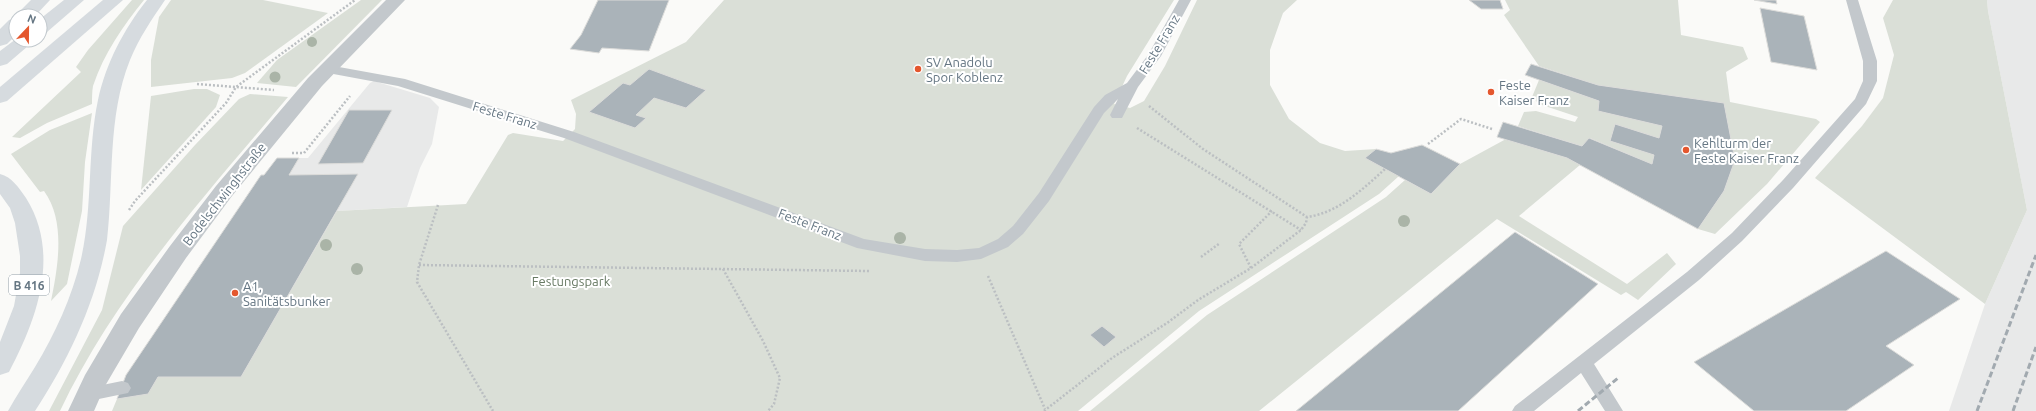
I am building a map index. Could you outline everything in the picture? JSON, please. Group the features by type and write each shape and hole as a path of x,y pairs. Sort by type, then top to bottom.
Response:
{"main road":[{"path":"32,8 41,0"},
{"path":"48,22 75,0"},
{"path":"0,97 114,0"},
{"path":"21,411 60,346 82,293 92,260 96,234 108,100 120,62 131,37 143,16 156,0"},
{"path":"0,40 8,32"},
{"path":"0,60 16,48"},
{"name":"B 416","path":"0,181 17,203 27,223 33,259 26,307 9,350 0,365"}],"street":[{"name":"Bodelschwinghstraße","path":"85,402 130,321 178,252 224,191 306,93 396,0"}],"lane":[{"name":"Feste Franz","path":"328,69 400,82 471,112 570,135 862,244 925,255 958,256 981,253 1003,243 1018,230 1044,197 1099,110 1110,98 1132,86 1154,56 1185,0"},
{"path":"1521,411 1693,276 1737,237 1788,184 1861,101 1870,81 1870,62 1852,0"},
{"path":"1117,115 1132,86"},
{"path":"1583,361 1614,411"},
{"path":"85,402 122,388"}],"path":[{"path":"128,213 135,201 226,103 236,87 355,0"},
{"path":"197,84 236,87"},
{"path":"1132,86 1144,101 1203,149 1307,217 1323,215 1366,186 1385,169"},
{"path":"1117,115 1302,230"},
{"path":"1428,144 1461,119 1492,129"},
{"path":"438,205 419,265 418,282 493,411"},
{"path":"1250,268 1239,244 1252,234 1261,220 1272,211"},
{"path":"990,282 1044,410 1112,358 1167,323 1198,300 1250,268 1302,230 1306,223 1307,217"},
{"path":"1201,257 1220,242"},
{"path":"419,265 870,271"},
{"path":"723,269 764,341 780,378 774,404 768,411"}],"shaded area":[{"path":"1987,0 2036,0 2036,411 1949,411 1985,304 2027,210"},
{"path":"374,81 430,98 439,107 432,144 420,168 407,207 337,211 357,174 289,175 299,158 308,158 370,83"}],"green space":[{"path":"132,0 144,0 108,51 93,86 92,104 47,123 20,138 12,137 81,72 76,67 88,50"},
{"path":"171,0 263,0 328,13 245,73 232,78 151,87 151,60 159,17"},
{"path":"361,0 382,0 296,87 257,83 277,60"},
{"name":"Festungspark","path":"724,0 1174,0 1127,76 1114,104 1130,108 1144,101 1165,66 1197,0 1297,0 1283,13 1270,50 1270,85 1289,119 1320,143 1345,151 1376,149 1366,158 1399,176 1379,194 1199,311 1078,411 112,411 117,399 148,394 158,377 241,377 337,211 466,204 508,135 513,133 563,141 575,129 576,114 571,100 686,42"},
{"path":"1505,0 1678,0 1681,35 1743,47 1748,59 1726,72 1730,102 1816,119 1820,122 1767,184 1715,234 1698,229 1724,191 1735,160 1724,103 1598,85 1539,66 1504,15 1510,10"},
{"path":"1893,0 1987,0 2027,210 1985,304 1815,178 1862,126 1883,98 1894,55 1883,18"},
{"path":"1539,80 1599,101 1598,111 1662,126 1659,138 1615,124 1610,141 1654,155 1652,164 1590,138 1582,146 1518,126 1524,112 1536,111 1575,122 1578,117 1539,104 1532,97"},
{"path":"194,89 207,89 220,95 216,107 141,190 151,96"},
{"path":"250,94 288,97 194,209 135,286 82,368 60,411 49,411 102,310 123,226 195,145 239,99"},
{"path":"92,113 85,162 82,211 67,284 51,301 58,259 58,230 55,216 51,203 44,191 40,192 11,154 50,130"},
{"path":"1506,139 1567,158 1580,165 1519,216 1627,284 1667,253 1676,264 1638,300 1626,292 1621,295 1497,219 1259,411 1090,411 1207,315 1386,197 1405,180 1431,194 1460,164"}],"building":[{"path":"598,0 669,0 649,51 602,48 599,53 570,49 581,35"},
{"path":"1469,0 1500,0 1503,9 1481,9"},
{"path":"1754,0 1776,0 1777,4"},
{"path":"1760,8 1804,16 1817,70 1771,62"},
{"name":"Kehlturm der Feste Kaiser Franz","path":"1531,64 1598,85 1724,103 1735,160 1724,191 1698,229 1567,158 1497,137 1503,122 1582,146 1589,138 1652,164 1654,155 1610,141 1615,124 1659,138 1662,126 1598,111 1599,101 1525,75"},
{"path":"649,69 706,90 686,108 654,98 636,115 646,118 635,128 589,112 623,83 630,85"},
{"path":"349,110 392,110 363,163 318,164"},
{"path":"1422,145 1460,164 1431,194 1365,158 1376,149 1391,153"},
{"name":"A1, Sanitätsbunker","path":"277,158 299,158 289,175 358,174 241,377 158,377 148,394 117,399 126,375 261,175 264,175"},
{"path":"1515,232 1598,284 1458,411 1296,411"},
{"path":"1886,251 1960,299 1886,346 1914,365 1846,411 1754,411 1694,362"},
{"path":"1102,326 1116,337 1104,347 1090,335"}],"railway":[{"path":"1977,411 2036,255"},
{"path":"2013,411 2036,347"},
{"path":"1578,411 1618,378"}],"place":[{"name":"SV Anadolu Spor Koblenz","path":"918,69"},
{"name":"Feste Kaiser Franz","path":"1491,92"},
{"name":"Kehlturm der Feste Kaiser Franz","path":"1686,150"},
{"name":"A1, Sanitätsbunker","path":"235,293"}]}
